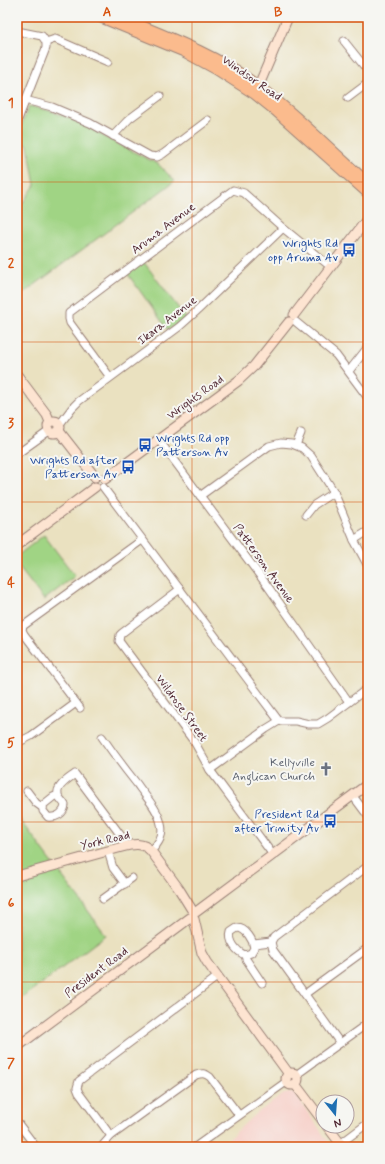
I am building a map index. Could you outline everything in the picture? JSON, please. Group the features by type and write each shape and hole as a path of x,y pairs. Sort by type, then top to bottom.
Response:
{"main road":[{"name":"Windsor Road","path":"100,17 185,52 278,102 368,183"},
{"name":"Windsor Road","path":"120,17 188,46 220,62 256,90 281,115 368,193"}],"street":[{"path":"256,90 288,19"},
{"path":"17,31 42,36 46,42 46,48 18,118"},
{"path":"46,42 55,39 108,62"},
{"path":"344,41 368,71"},
{"path":"348,98 368,83"},
{"path":"113,136 129,119 160,96"},
{"path":"25,100 52,107 90,123 150,156 157,157 208,120"},
{"name":"Aruma Avenue","path":"110,377 70,323 68,316 72,310 233,190 244,193 283,228 331,267"},
{"name":"Wrights Road","path":"17,545 101,484 249,372 293,320 368,218"},
{"name":"Ikara Avenue","path":"59,428 72,408 79,401 179,327 283,228"},
{"path":"293,320 333,352 349,371 368,398"},
{"path":"349,371 368,348"},
{"path":"17,375 47,415 49,426 54,433 59,428 95,477 100,476 101,484 279,721"},
{"path":"17,454 49,426"},
{"path":"296,445 301,433"},
{"name":"Patterson Avenue","path":"158,440 269,588 349,702"},
{"path":"200,496 269,446 281,443 296,445 305,450 311,456 334,492 354,540 368,566"},
{"path":"306,515 314,505 334,492"},
{"path":"354,540 368,531"},
{"path":"17,743 31,736 78,706 24,634 22,630 23,626 142,540"},
{"name":"Wildrose Street","path":"180,590 122,633 119,641 195,743 210,770 273,855"},
{"path":"210,770 279,721 296,721 309,724 318,724 368,688"},
{"path":"102,737 158,815 162,834 158,844 151,851 179,889 193,915 202,953 217,977 315,1110"},
{"path":"27,792 36,803 43,808 48,817 52,818 62,812 65,806 58,795 57,791 59,787 75,774 122,837 125,846"},
{"name":"President Road","path":"17,1046 368,784"},
{"path":"43,808 44,804 58,795"},
{"path":"353,796 368,816"},
{"name":"York Road","path":"17,876 125,846 139,844 147,847 151,851"},
{"path":"108,851 113,868 125,884"},
{"path":"340,1043 273,950 271,944 274,937 368,866"},
{"path":"103,899 132,878"},
{"path":"246,955 240,952 231,940 231,932 237,928 241,928 245,931 254,946"},
{"path":"254,946 271,944"},
{"path":"246,955 250,953 254,946"},
{"path":"305,994 368,948"},
{"path":"246,955 246,959 262,983"},
{"path":"111,1136 75,1086 79,1081 217,977"},
{"path":"195,1147 292,1079 368,1023"},
{"path":"103,1144 111,1136 196,1075 204,1071 239,1115"},
{"path":"333,1134 341,1145 368,1123"},
{"path":"18,1125 36,1147"}],"shaded area":[{"path":"294,1092 315,1122 315,1134 323,1134 332,1147 220,1147 253,1116 284,1094"}],"green space":[{"path":"29,106 51,111 84,124 108,139 158,164 175,181 17,298 17,212 35,185 28,145 17,142 17,136"},
{"path":"143,261 186,318 168,330 127,273"},
{"path":"44,535 75,576 44,600 17,565 17,556"},
{"path":"17,815 106,935 17,1002"}],"place":[{"name":"Wrights Rd opp Aruma Av","path":"349,250"},
{"name":"Wrights Rd opp Patterson Av","path":"145,445"},
{"name":"Wrights Rd after Patterson Av","path":"128,467"},
{"name":"Kellyville Anglican Church","path":"326,769"},
{"name":"President Rd after Trinity Av","path":"330,821"}]}
